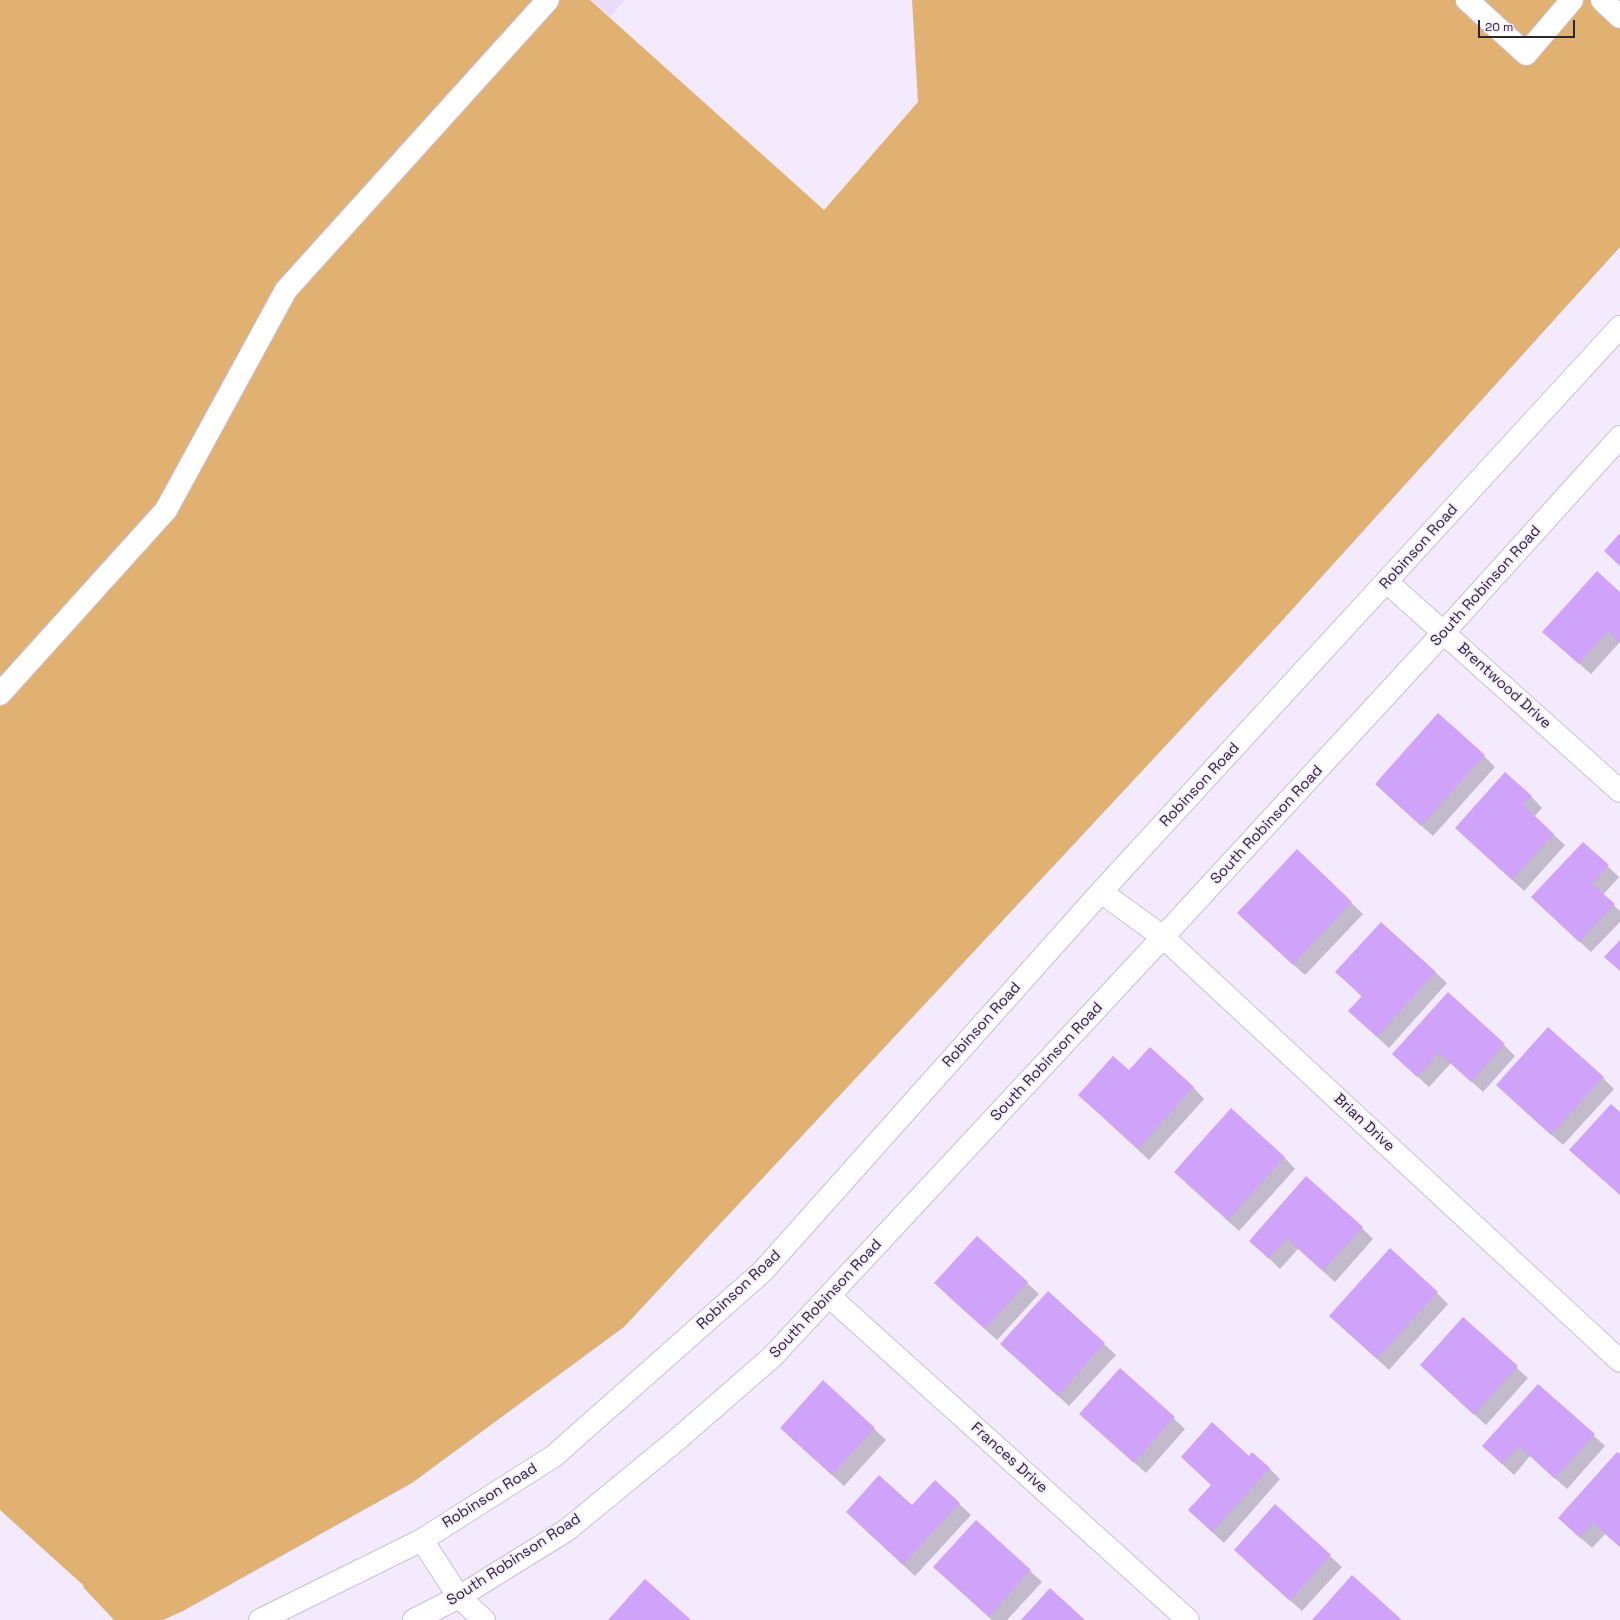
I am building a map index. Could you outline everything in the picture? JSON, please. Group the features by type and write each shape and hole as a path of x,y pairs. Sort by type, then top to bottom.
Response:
{"street":[{"path":"0,694 166,510 286,290 548,0"},
{"path":"1467,0 1526,54 1572,0"},
{"path":"1602,0 1620,17"},
{"name":"Robinson Road","path":"260,1620 422,1540 554,1456 764,1270 1101,892 1388,582 1620,327"},
{"name":"South Robinson Road","path":"414,1620 459,1597 566,1530 650,1462 772,1357 1163,937 1444,632 1620,437"},
{"name":"Brentwood Drive","path":"1388,582 1618,786"},
{"name":"Brian Drive","path":"1101,892 1163,937 1620,1361"},
{"name":"Frances Drive","path":"829,1296 1188,1620"},
{"path":"422,1540 459,1597 484,1620"}],"shaded area":[{"path":"0,0 590,0 824,210 918,102 912,0 1620,0 1620,247 1280,623 624,1327 412,1483 183,1611 163,1620 114,1620 83,1587 84,1586 0,1510"},
{"path":"591,0 625,0 610,17"}],"building":[{"path":"1620,533 1620,566 1604,551"},
{"path":"1597,571 1620,592 1620,643 1608,631 1579,664 1542,632"},
{"path":"1438,713 1485,755 1421,826 1375,784"},
{"path":"1505,772 1532,796 1523,805 1554,834 1512,880 1455,828"},
{"path":"1583,842 1609,865 1592,884 1615,904 1579,942 1531,897"},
{"path":"1297,849 1352,902 1293,965 1237,913"},
{"path":"1381,922 1436,972 1377,1037 1348,1011 1362,996 1335,972"},
{"path":"1620,940 1620,971 1604,957"},
{"path":"1448,992 1505,1044 1471,1082 1439,1053 1417,1077 1392,1054"},
{"path":"1548,1027 1604,1077 1551,1135 1496,1085"},
{"path":"1150,1047 1194,1087 1138,1149 1078,1095 1113,1056 1129,1070"},
{"path":"1611,1104 1620,1112 1620,1195 1569,1150"},
{"path":"1231,1108 1285,1157 1228,1220 1174,1172"},
{"path":"1306,1176 1363,1227 1323,1271 1287,1238 1269,1259 1249,1241"},
{"path":"977,1236 1028,1282 985,1329 934,1283"},
{"path":"1390,1248 1438,1292 1377,1359 1329,1316"},
{"path":"1048,1291 1105,1343 1058,1396 1000,1344"},
{"path":"1463,1317 1518,1366 1474,1415 1420,1365"},
{"path":"1120,1368 1175,1417 1134,1463 1079,1414"},
{"path":"823,1380 875,1428 832,1475 780,1428"},
{"path":"1538,1384 1595,1434 1555,1479 1519,1446 1502,1464 1482,1446"},
{"path":"1212,1422 1249,1456 1252,1452 1270,1468 1212,1532 1188,1510 1211,1485 1181,1457"},
{"path":"1617,1452 1620,1454 1620,1547 1593,1523 1580,1538 1558,1518"},
{"path":"879,1475 912,1505 935,1480 960,1503 903,1565 846,1512"},
{"path":"1275,1504 1331,1555 1290,1601 1234,1550"},
{"path":"976,1520 1031,1570 989,1617 933,1567"},
{"path":"1352,1575 1402,1620 1312,1620"},
{"path":"645,1579 691,1620 608,1620"},
{"path":"1050,1588 1085,1620 1021,1620"}]}
